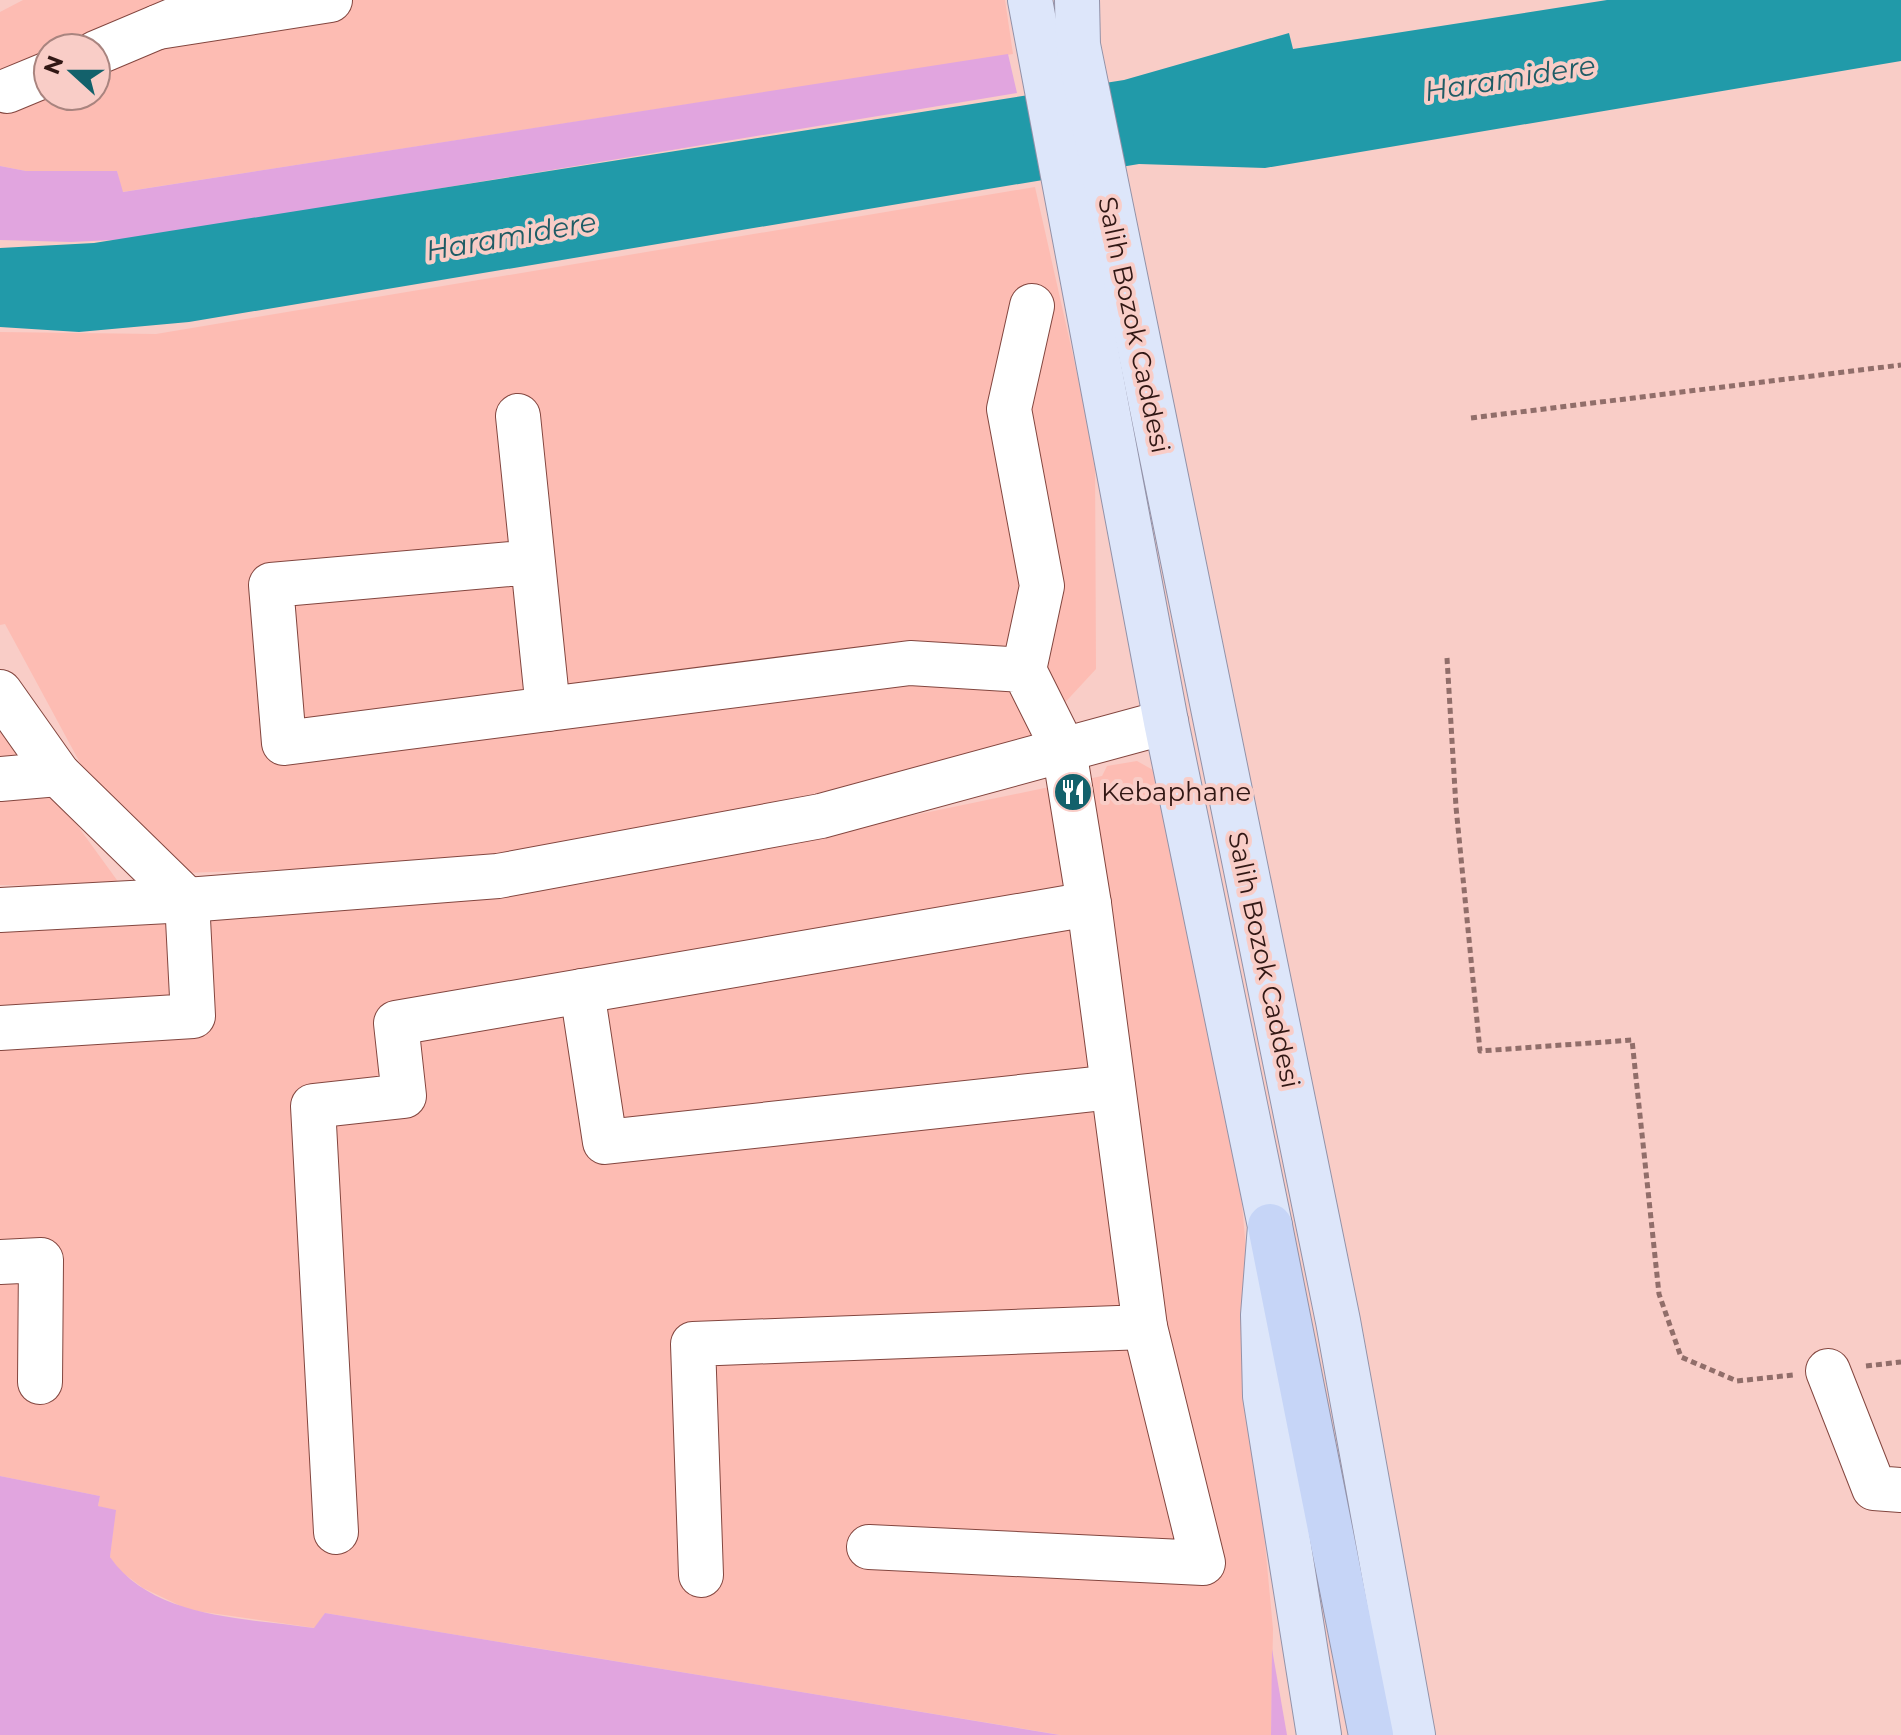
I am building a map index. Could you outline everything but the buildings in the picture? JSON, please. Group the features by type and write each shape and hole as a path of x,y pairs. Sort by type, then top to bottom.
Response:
{"highway":[{"path":"1270,1226 1371,1735"}],"main road":[{"name":"Salih Bozok Caddesi","path":"1030,0 1166,722 1270,1226 1263,1315 1265,1396 1319,1735"},
{"name":"Salih Bozok Caddesi","path":"1077,0 1078,45 1338,1321 1413,1735"}],"lane":[{"path":"112,46 221,0"},
{"path":"158,27 330,0"},
{"path":"7,91 32,81"},
{"path":"869,1547 1203,1563 1145,1327 1089,904 1064,750 1024,670 1042,586 1009,409 1032,306"},
{"path":"518,416 548,709"},
{"path":"533,562 271,585 284,743 910,663 1024,670"},
{"path":"0,692 58,774 187,900 193,1016 0,1028"},
{"path":"0,910 187,900 498,876 821,816 1166,722"},
{"path":"0,779 58,774"},
{"path":"336,1532 313,1106 404,1096 396,1023 1089,904"},
{"path":"582,991 605,1142 1113,1087"},
{"path":"0,1262 41,1260 40,1382"},
{"path":"701,1575 693,1344 1145,1327"},
{"path":"1828,1371 1874,1488 1901,1490"}],"path":[{"path":"1471,418 1901,365"},
{"path":"1447,658 1456,807 1480,1051 1632,1040 1659,1294 1681,1357 1737,1381 1901,1362"}],"shaded area":[{"path":"23,0 1005,0 1013,54 122,192 117,171 26,171 0,166 0,12"},
{"path":"1008,54 1017,93 134,239 71,242 0,240 0,166 26,171 117,171 123,192"},
{"path":"1035,187 1095,453 1096,669 1034,736 966,762 482,863 182,873 85,772 5,624 0,625 0,332 156,334"},
{"path":"0,719 122,887 0,885"},
{"path":"1137,761 1153,770 1165,785 1237,1150 1248,1271 1245,1331 1273,1629 1271,1735 1061,1735 325,1613 315,1628 189,1610 143,1588 119,1570 110,1557 115,1511 98,1506 100,1496 0,1476 0,922 360,906 583,884 1102,776 1107,766"},
{"path":"0,1476 100,1496 98,1506 116,1510 110,1557 128,1577 151,1593 203,1612 314,1628 325,1613 1060,1735 0,1735"},
{"path":"1272,1649 1287,1735 1271,1735"}],"water":[{"name":"Haramidere","path":"1607,0 1901,0 1901,61 1265,168 1139,164 189,322 79,332 0,327 0,248 94,243 1124,80 1289,33 1293,49"}],"place":[{"name":"Kebaphane","path":"1073,792"}]}
